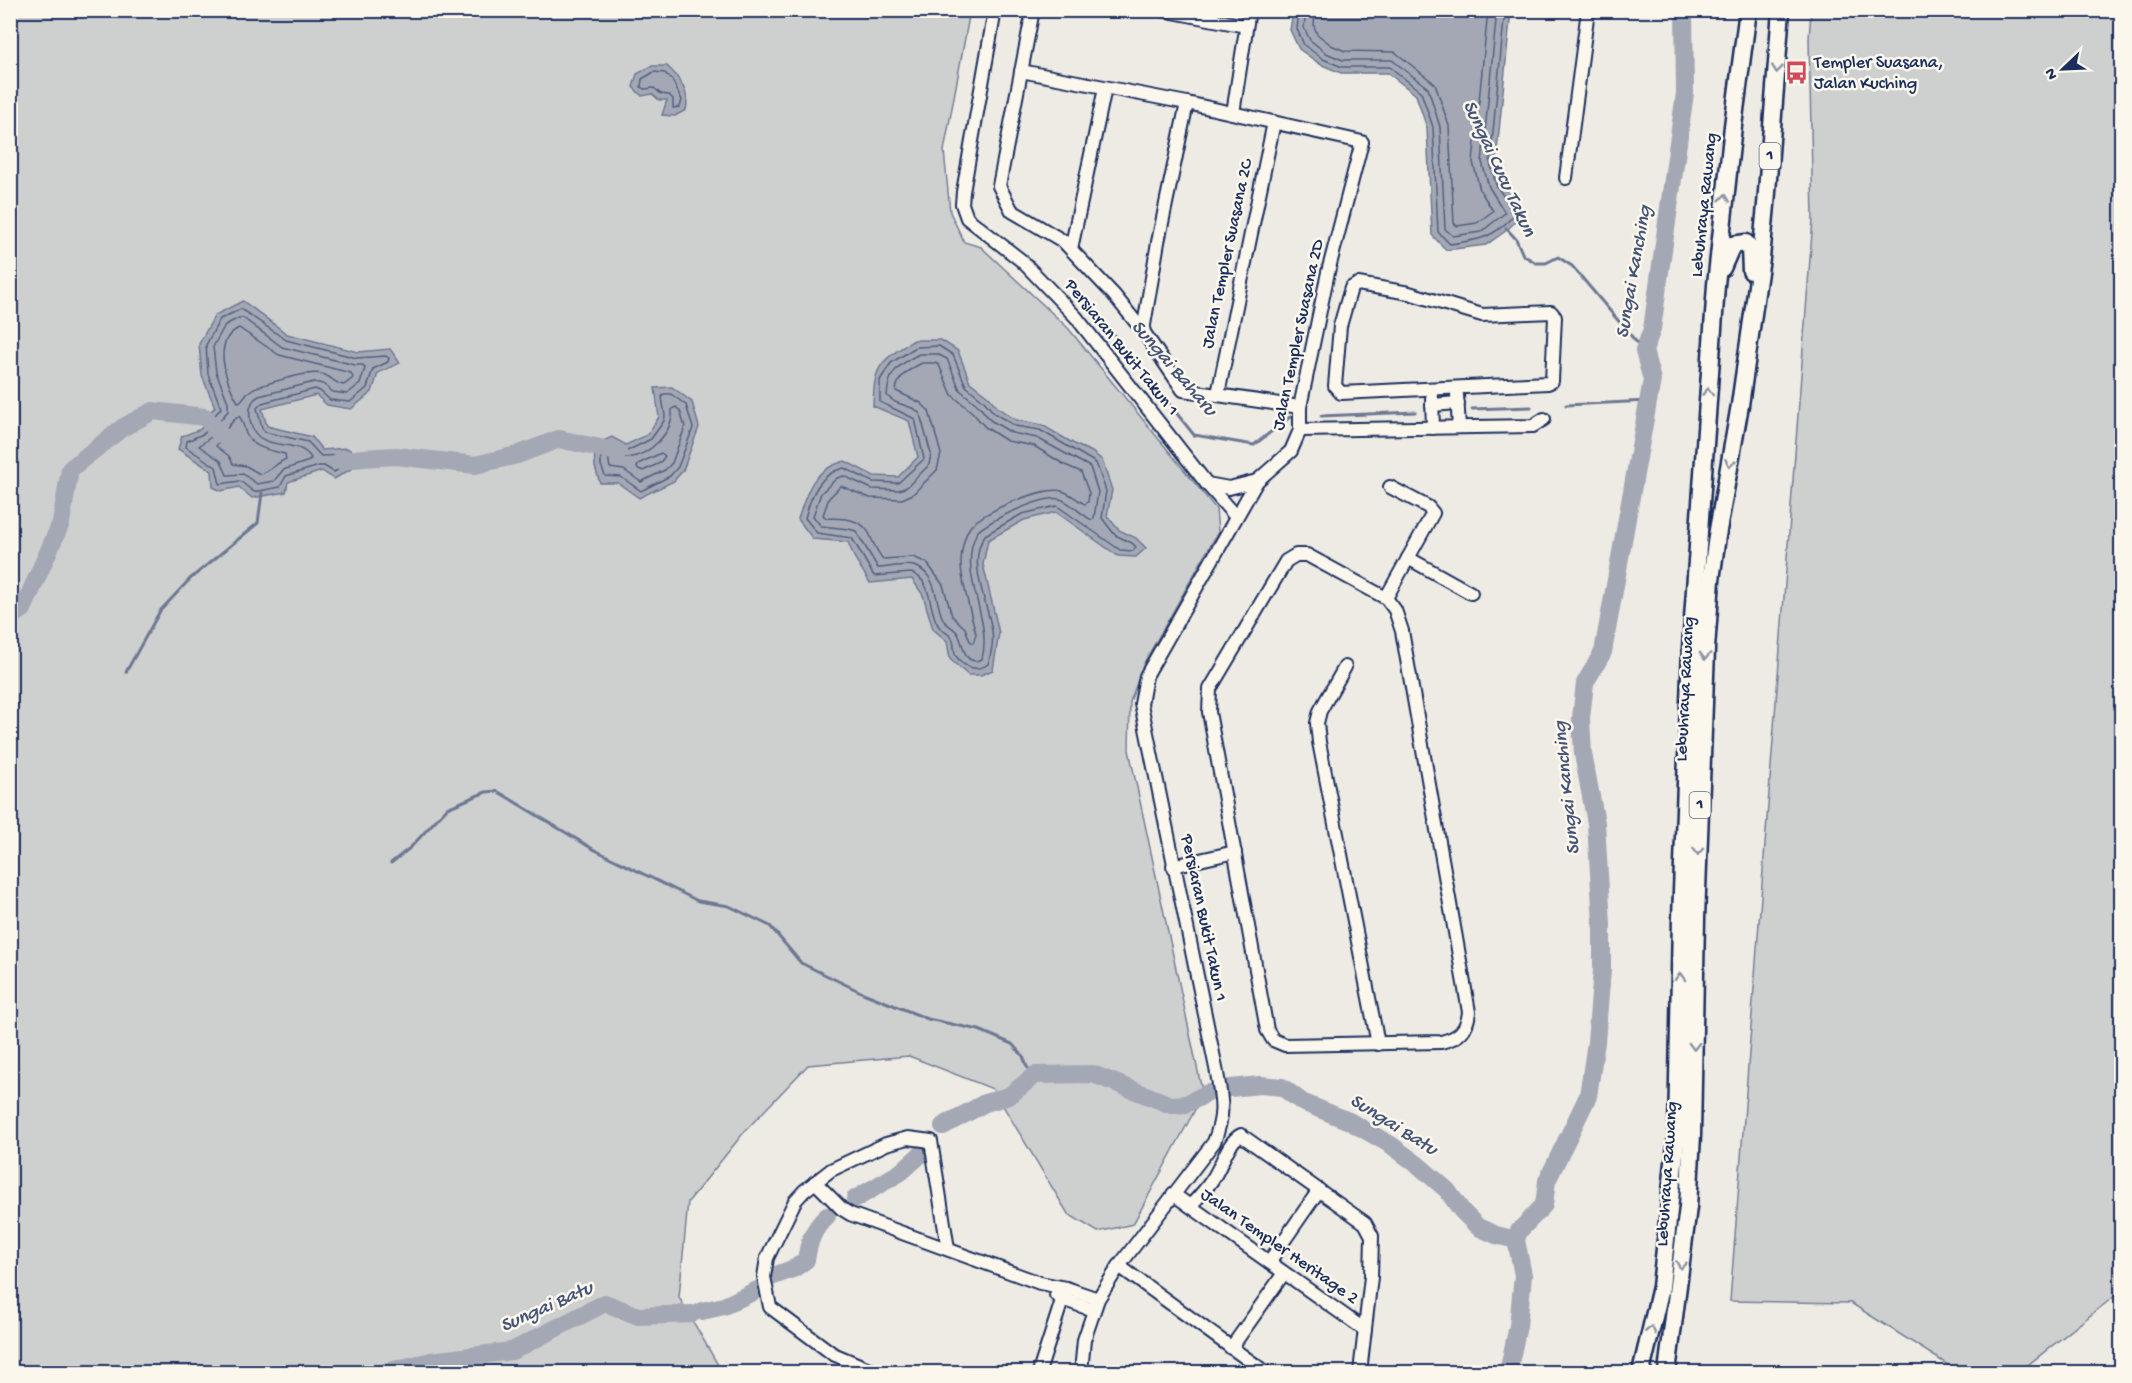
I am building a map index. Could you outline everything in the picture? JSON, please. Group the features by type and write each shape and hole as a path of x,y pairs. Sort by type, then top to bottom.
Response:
{"highway":[{"name":"Lebuhraya Rawang","path":"1641,1372 1661,1287 1677,1134 1681,918 1691,648 1716,285 1732,126 1748,10"},
{"name":"Lebuhraya Rawang","path":"1669,1372 1688,1207 1692,1135 1696,918 1707,637 1717,536 1755,301 1766,206 1781,10"},
{"path":"1716,285 1732,245 1746,243 1750,248 1755,301"}],"street":[{"name":"Persiaran Bukit Takun 1","path":"995,10 963,192 962,204 967,218 1022,261 1076,317 1207,484 1236,517 1146,676 1141,704 1217,1073 1222,1103 1222,1122 1215,1142 1119,1266 1095,1304 1084,1340 1081,1372"},
{"path":"1033,10 999,186 1011,212 1063,241 1071,249 1114,295 1143,331 1183,390 1300,407"},
{"path":"1162,10 1246,26"},
{"path":"1233,113 1249,10"},
{"path":"1566,178 1588,10"},
{"path":"1021,71 1274,122"},
{"path":"1071,249 1105,88"},
{"path":"1143,331 1158,242 1187,103"},
{"name":"Jalan Templer Suasana 2D","path":"1236,517 1257,481 1291,452 1300,430 1300,407 1328,272 1362,142 1274,122"},
{"name":"Jalan Templer Suasana 2C","path":"1218,394 1274,122"},
{"path":"1358,284 1409,293 1482,315 1551,312 1555,317 1550,383 1341,393 1335,386 1340,326 1351,288 1358,284"},
{"path":"1433,428 1432,401 1458,399 1459,427"},
{"path":"1300,430 1533,426 1544,419"},
{"path":"1207,484 1229,488 1257,481"},
{"path":"1386,598 1433,513 1428,507 1390,488"},
{"path":"1296,555 1307,555 1386,598 1395,610 1402,631 1469,1012 1461,1034 1453,1040 1441,1042 1285,1046 1273,1040 1267,1030 1235,852 1209,712 1210,689 1286,561 1296,555"},
{"path":"1408,558 1471,593"},
{"path":"1345,667 1320,711 1317,723 1378,1044"},
{"path":"1173,866 1235,852"},
{"path":"1190,1206 1211,1182 1223,1163 1231,1142 1241,1135 1365,1223 1372,1236 1371,1277 1360,1372"},
{"path":"876,1372 833,1354 770,1306 764,1277 767,1258 795,1201 831,1170 886,1144 908,1138 931,1140 948,1249"},
{"path":"816,1182 842,1209 850,1214 1095,1304"},
{"path":"1269,1262 1319,1190"},
{"name":"Jalan Templer Heritage 2","path":"1173,1194 1365,1330"},
{"path":"1119,1266 1265,1372"},
{"path":"1232,1348 1284,1273"},
{"path":"1039,1372 1064,1294"}],"shaded area":[{"path":"10,11 970,11 944,151 950,212 964,242 981,247 1068,328 1216,509 1218,532 1145,661 1130,702 1129,750 1203,1095 1133,1224 1098,1232 1068,1214 993,1089 909,1056 808,1065 745,1131 688,1202 679,1297 722,1372 11,1372"},
{"path":"1811,11 2121,11 2121,1291 2019,1372 1959,1372 1851,1303 1730,1301 1813,219 1809,39"}],"water":[{"path":"1293,11 1511,11 1496,161 1501,182 1523,214 1507,230 1486,245 1446,250 1432,235 1427,128 1416,95 1388,73 1341,73 1320,64 1299,49 1290,30"},
{"path":"652,66 667,66 676,76 687,98 686,110 675,116 662,115 667,100 659,100 652,94 642,96 633,87 637,74"},
{"path":"243,301 287,334 358,352 390,349 400,363 378,373 372,392 351,409 327,405 316,395 262,409 267,426 312,437 322,450 347,448 363,458 358,465 334,479 322,471 288,482 286,492 252,498 239,487 221,491 213,487 212,471 178,449 182,436 201,429 205,417 215,407 202,376 199,344 215,315"},
{"path":"914,340 941,340 958,351 970,382 988,396 998,408 1016,420 1042,425 1092,452 1102,460 1112,490 1107,516 1119,530 1136,538 1146,548 1136,557 1118,556 1056,512 1024,520 988,540 983,564 999,633 993,670 981,675 968,675 950,659 947,641 933,629 923,595 912,579 870,583 854,557 848,542 813,539 798,519 813,482 818,475 834,465 845,461 874,476 898,477 918,457 909,421 873,406 877,372 886,359"},
{"path":"672,387 692,402 699,427 683,470 674,481 639,498 618,483 600,483 595,467 594,445 612,437 626,445 647,435 659,417 655,388"}],"waterway":[{"name":"Sungai Kanching","path":"1508,1372 1518,1326 1523,1275 1516,1240 1519,1231 1544,1205 1547,1181 1588,1096 1596,1042 1602,970 1602,924 1596,823 1583,754 1581,718 1585,683 1603,652 1652,380 1644,351 1652,329 1685,93 1684,10"},
{"name":"Sungai Cucu Takun","path":"1506,228 1516,239 1523,255 1536,263 1546,263 1558,257 1572,266 1644,351"},
{"name":"Sungai Baharu","path":"1094,310 1194,435 1254,445 1290,417"},
{"name":"Sungai Baharu","path":"1566,405 1648,401"},
{"name":"Sungai Baharu","path":"1472,409 1531,407"},
{"name":"Sungai Baharu","path":"10,617 23,609 61,523 70,469 122,428 153,411 205,417 220,434"},
{"name":"Sungai Baharu","path":"1321,416 1415,412"},
{"name":"Sungai Baharu","path":"340,461 396,456 475,465 517,455 559,439 618,452"},
{"path":"126,672 160,611 190,579 258,523 262,493"},
{"path":"391,863 411,847 447,808 486,792 497,791 593,849 698,901 729,906 770,926 801,963 863,993 928,1019 979,1030 1012,1044 1035,1075"},
{"name":"Sungai Batu","path":"943,1126 985,1103 1009,1096 1035,1075 1093,1074 1171,1105 1186,1104 1208,1093"},
{"name":"Sungai Batu","path":"1230,1088 1260,1085 1282,1087 1302,1102 1349,1121 1391,1145 1418,1165 1447,1190 1462,1211 1478,1227 1516,1240"},
{"name":"Sungai Batu","path":"855,1199 901,1172 920,1155"},
{"name":"Sungai Batu","path":"771,1277 795,1268 806,1260 812,1236 827,1216"},
{"name":"Sungai Batu","path":"702,1311 724,1306 757,1290"},
{"name":"Sungai Batu","path":"385,1372 431,1361 512,1351 605,1303 638,1316 692,1314"}],"place":[{"name":"Templer Suasana, Jalan Kuching","path":"1796,73"}]}
